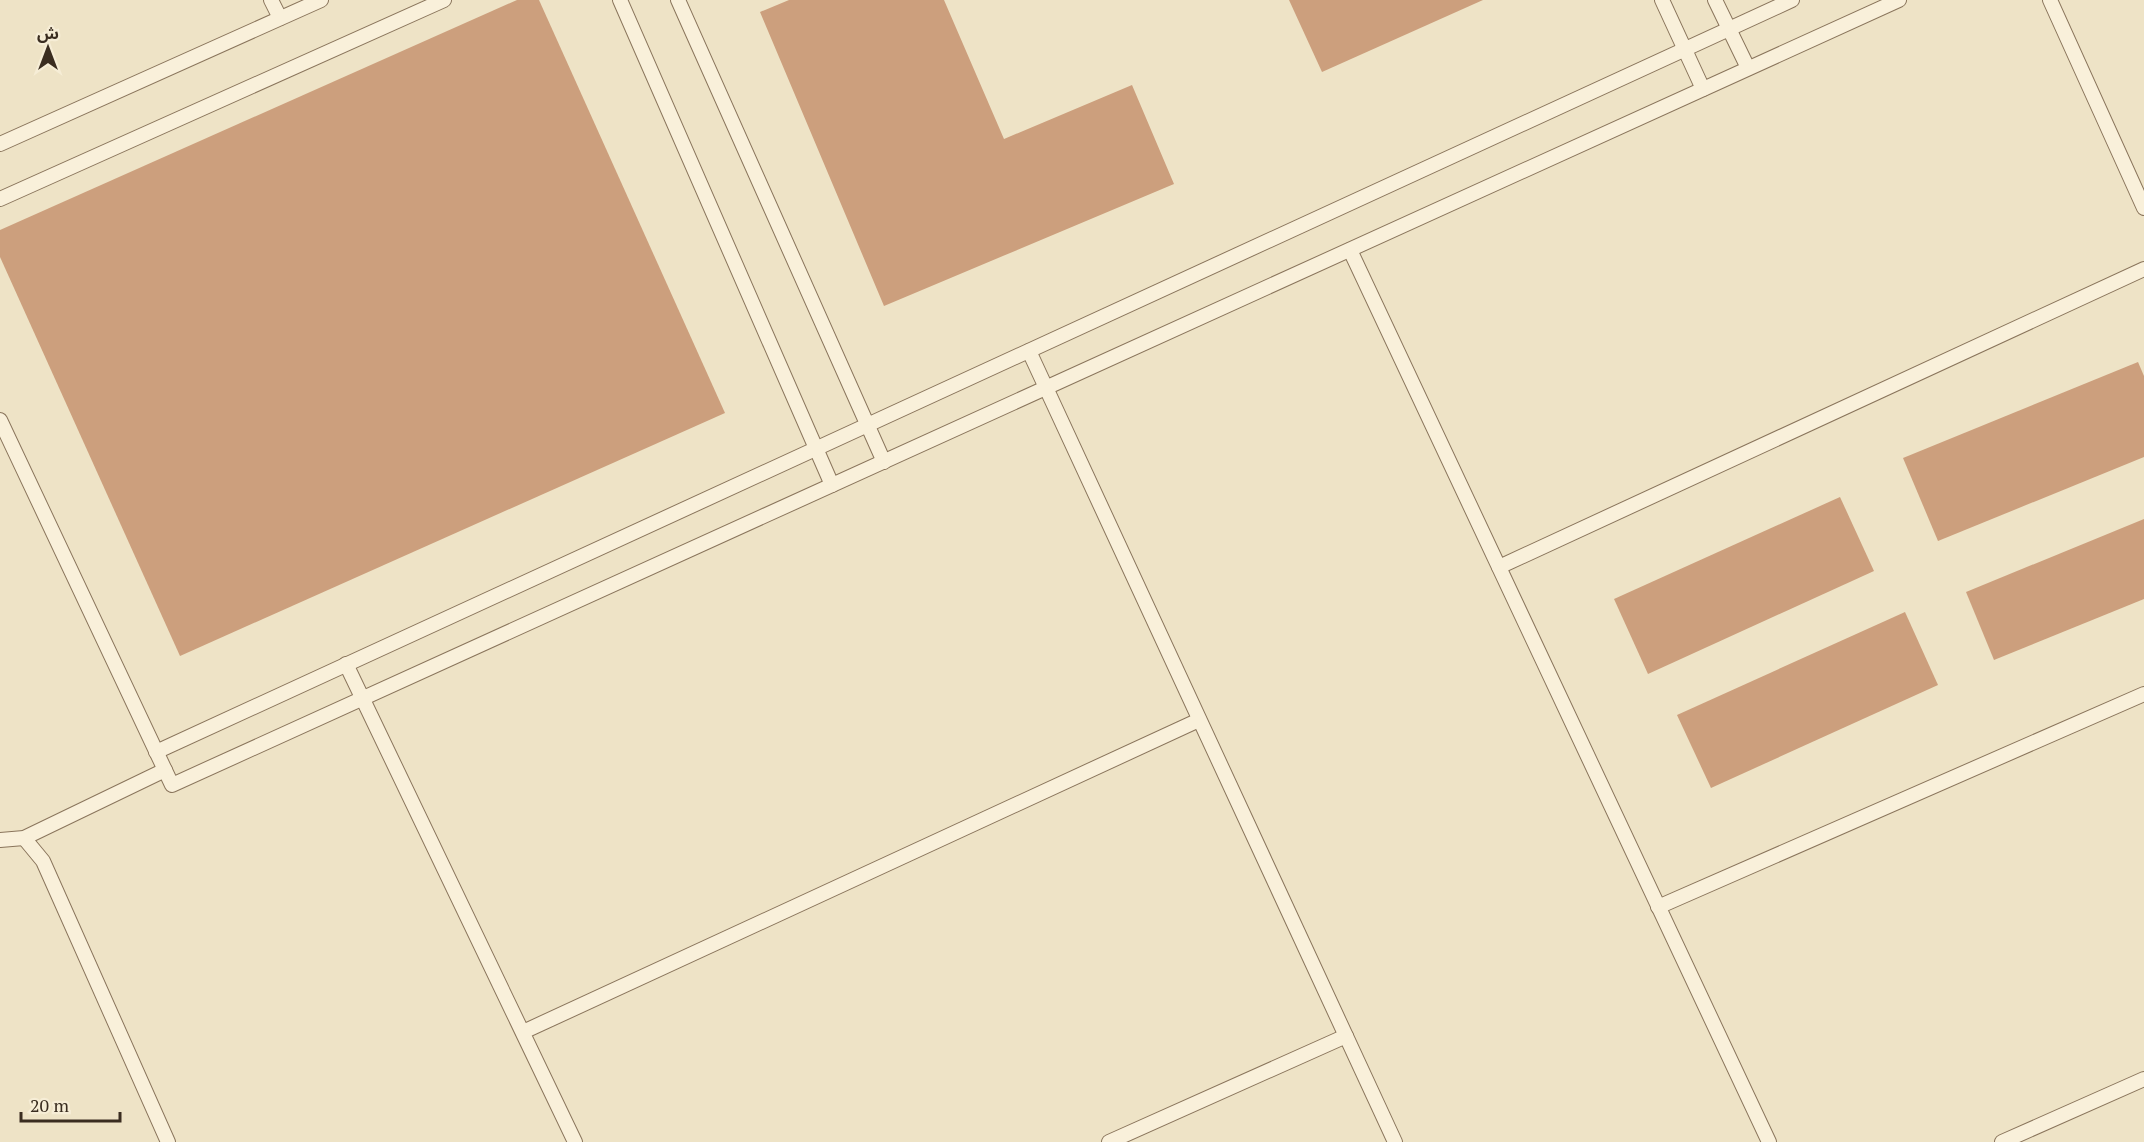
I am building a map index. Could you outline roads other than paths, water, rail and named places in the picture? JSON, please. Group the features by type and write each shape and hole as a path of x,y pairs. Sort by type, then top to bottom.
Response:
{"lane":[{"path":"271,0 280,18"},
{"path":"0,144 321,0"},
{"path":"0,199 444,0"},
{"path":"620,0 832,485"},
{"path":"678,0 884,462"},
{"path":"1662,0 1702,89"},
{"path":"1715,0 1748,68"},
{"path":"156,752 1792,0"},
{"path":"0,420 172,785 1899,0"},
{"path":"2050,0 2144,208"},
{"path":"1350,250 1769,1142"},
{"path":"1499,567 2144,269"},
{"path":"1029,351 1395,1142"},
{"path":"346,664 575,1142"},
{"path":"1658,907 2144,694"},
{"path":"523,1032 1199,720"},
{"path":"0,840 24,838 165,770"},
{"path":"24,838 43,861 168,1142"},
{"path":"1109,1142 1346,1036"},
{"path":"2002,1142 2144,1079"}]}
